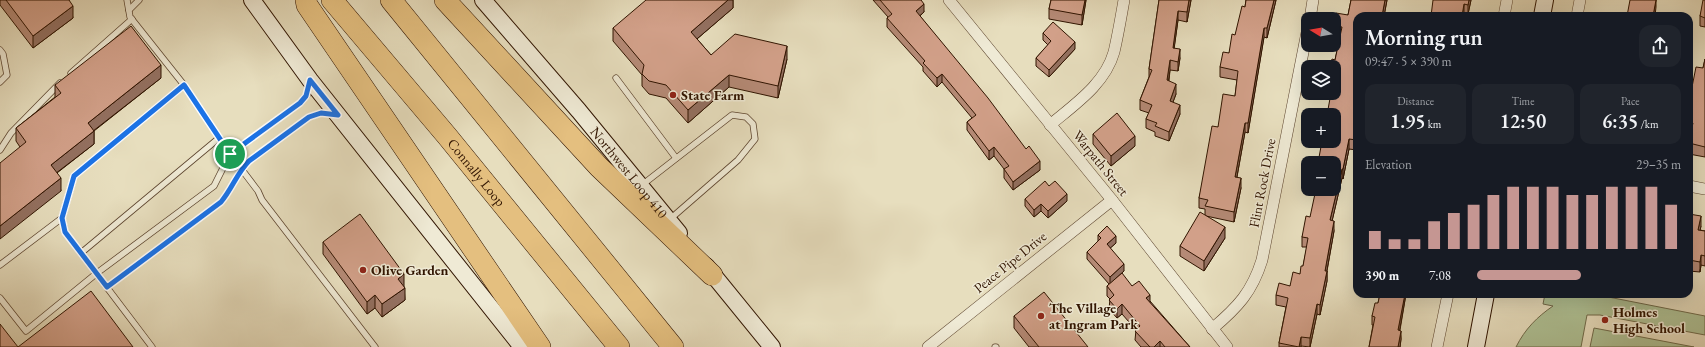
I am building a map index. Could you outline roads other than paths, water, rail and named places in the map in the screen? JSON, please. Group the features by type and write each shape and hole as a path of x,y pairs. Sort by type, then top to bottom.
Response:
{"highway":[{"path":"306,0 307,5 540,347"},
{"name":"Connally Loop","path":"332,0 447,136 619,347"},
{"path":"391,0 673,347"},
{"path":"445,0 598,166 712,275"}],"main road":[{"path":"252,0 310,80 522,347"},
{"name":"Northwest Loop 410","path":"483,0 641,186 772,347"},
{"path":"1543,12 1545,0"},
{"path":"1476,347 1485,298"}],"street":[{"name":"Warpath Street","path":"949,0 1112,200 1227,347"},
{"path":"1050,125 1089,92 1102,76 1114,52 1124,0"},
{"path":"1311,12 1314,0"},
{"path":"1505,12 1507,0"},
{"path":"1578,12 1580,0"},
{"name":"Flint Rock Drive","path":"1212,329 1233,311 1246,296 1256,279 1262,260 1303,52"},
{"path":"1693,187 1705,189"},
{"name":"Peace Pipe Drive","path":"933,345 1112,200"},
{"path":"1438,347 1447,298"}],"lane":[{"path":"127,0 132,19 184,85 230,154 258,191 262,200 375,347"},
{"path":"129,10 139,0"},
{"path":"0,150 11,133 63,80 132,19"},
{"path":"0,50 3,54 7,76 0,82"},
{"path":"616,78 676,158"},
{"path":"0,298 26,331 97,274 214,186 230,154 300,103 306,96 310,80"},
{"path":"152,347 65,232 62,218 74,176 184,85"},
{"path":"107,287 221,202 230,192 242,169 249,161 309,117 321,113 338,115"},
{"path":"641,186 732,115 746,117 753,124 755,139 738,160 669,220"},
{"path":"81,253 219,138"},
{"path":"0,265 62,218"}],"place":[{"name":"State Farm","path":"673,95"},
{"name":"Olive Garden","path":"363,270"},
{"name":"The Village at Ingram Park","path":"1041,316"},
{"name":"Holmes High School","path":"1605,320"}]}
